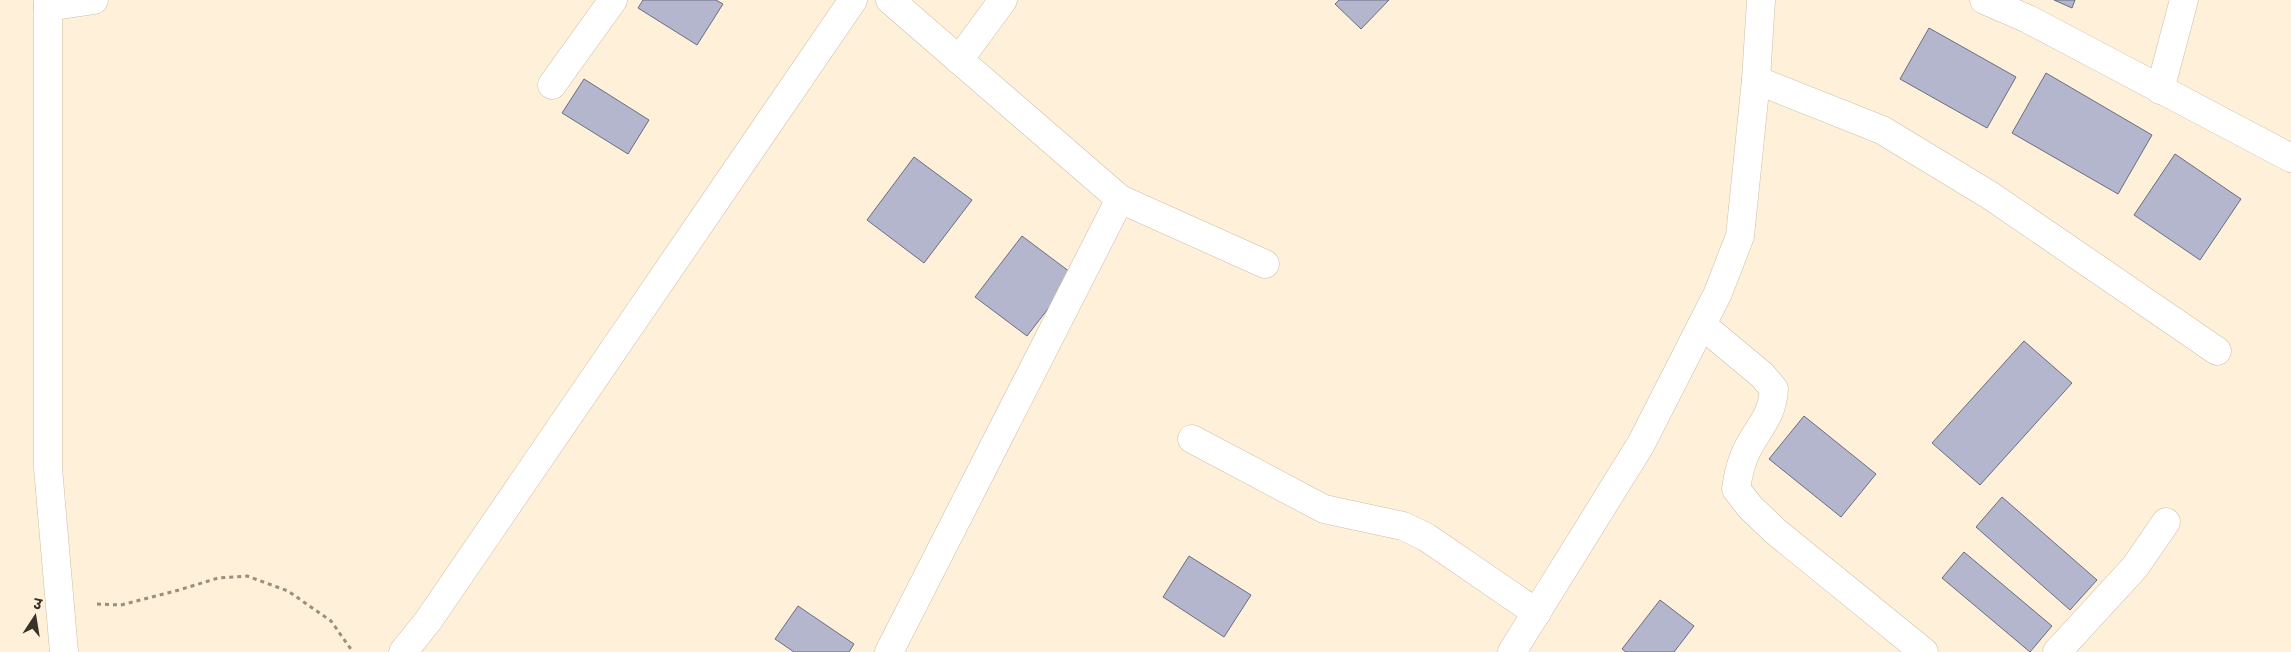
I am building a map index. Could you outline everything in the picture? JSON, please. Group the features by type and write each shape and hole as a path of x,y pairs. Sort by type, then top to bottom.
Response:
{"street":[{"path":"64,652 48,468 48,3 94,0"},
{"path":"552,85 613,0"},
{"path":"403,652 434,613 852,0"},
{"path":"890,0 1120,199 1265,264"},
{"path":"959,60 1003,0"},
{"path":"1512,652 1641,444 1718,293 1740,236 1756,80 1761,0"},
{"path":"1984,0 2028,19 2291,158"},
{"path":"2160,90 2184,0"},
{"path":"1756,80 1882,130 1991,196 2217,351"},
{"path":"889,652 1120,199"},
{"path":"1702,325 1762,375 1774,389 1773,407 1747,449 1738,472 1736,489 1750,507 1775,531 1924,652"},
{"path":"1192,439 1324,509 1403,526 1426,537 1537,612"},
{"path":"2057,652 2136,567 2166,522"}],"path":[{"path":"98,604 121,605 218,578 247,576 288,591 331,621 353,652"}],"building":[{"path":"643,0 716,0 723,4 697,45 638,8"},
{"path":"1339,0 1389,0 1361,29 1335,4"},
{"path":"2054,0 2075,0 2072,8"},
{"path":"1929,28 2016,77 1987,128 1900,79"},
{"path":"2046,73 2152,135 2118,194 2012,133"},
{"path":"584,79 649,120 628,154 562,113"},
{"path":"2175,154 2241,199 2200,260 2134,215"},
{"path":"914,157 972,200 924,263 867,220"},
{"path":"1022,236 1074,275 1027,336 975,297"},
{"path":"2024,341 2072,383 1980,485 1932,443"},
{"path":"1804,416 1876,474 1841,517 1769,459"},
{"path":"2002,497 2097,580 2070,610 1976,527"},
{"path":"1964,552 2052,626 2030,652 1942,578"},
{"path":"1189,556 1251,595 1224,637 1163,597"},
{"path":"1660,600 1694,626 1674,652 1626,652 1622,649"},
{"path":"798,606 854,644 849,652 794,652 775,639"}]}
